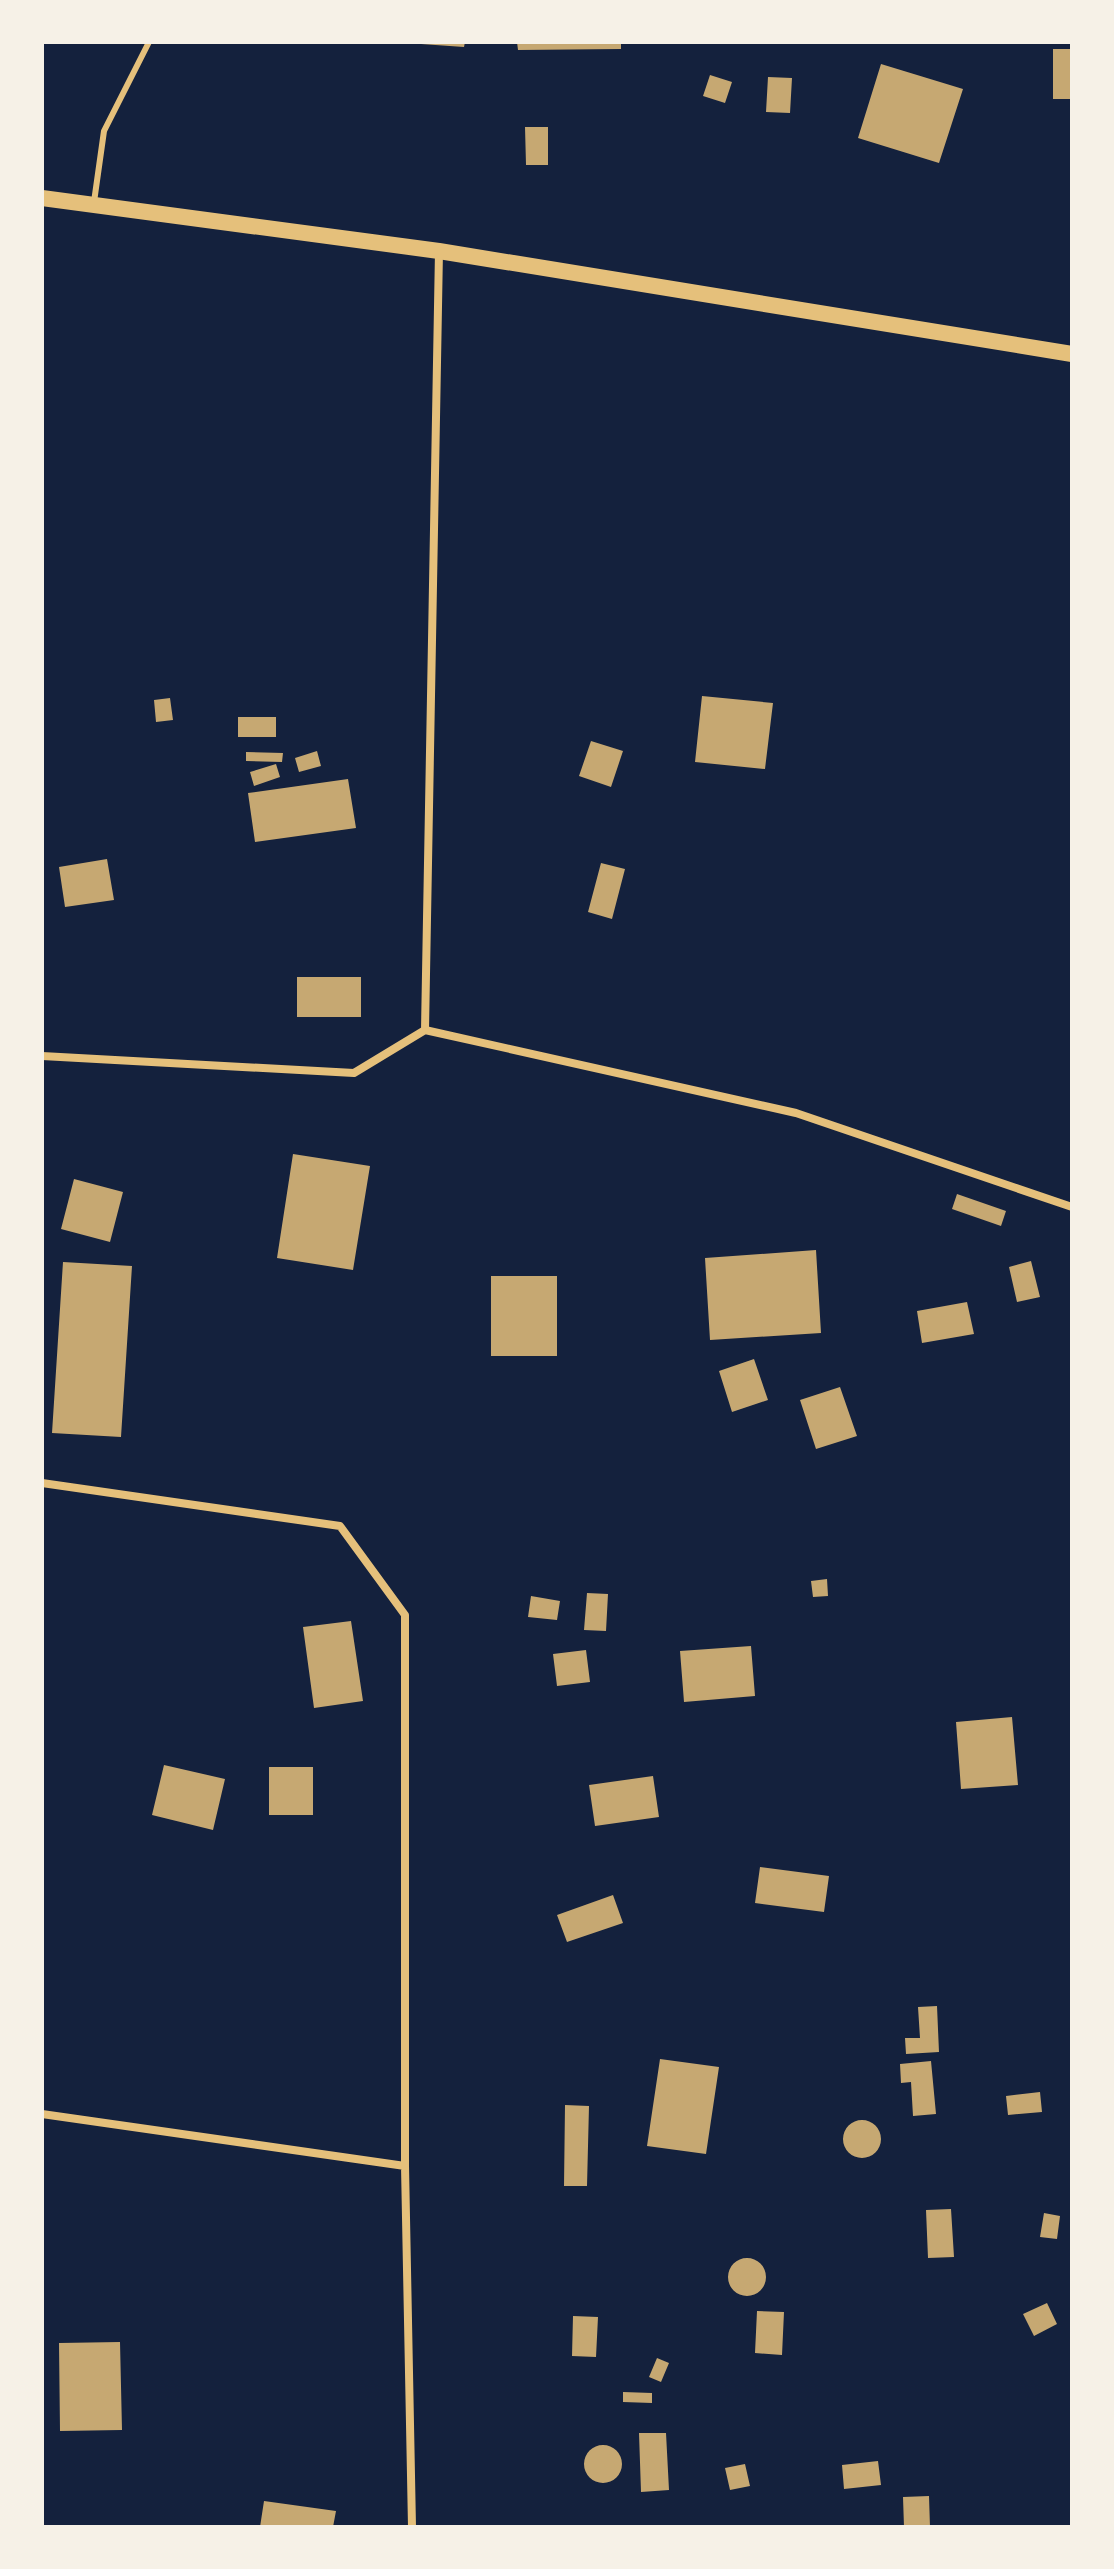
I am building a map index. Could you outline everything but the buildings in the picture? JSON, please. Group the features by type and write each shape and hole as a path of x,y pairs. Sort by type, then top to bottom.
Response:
{"main road":[{"path":"42,198 439,251 1072,354"}],"street":[{"path":"425,1030 439,251"},
{"path":"42,1056 354,1073 425,1030 796,1113 1072,1207"},
{"path":"42,1483 340,1526 405,1615 405,2166 412,2527"},
{"path":"42,2114 405,2166"}],"lane":[{"path":"94,205 104,131 149,42"}]}
